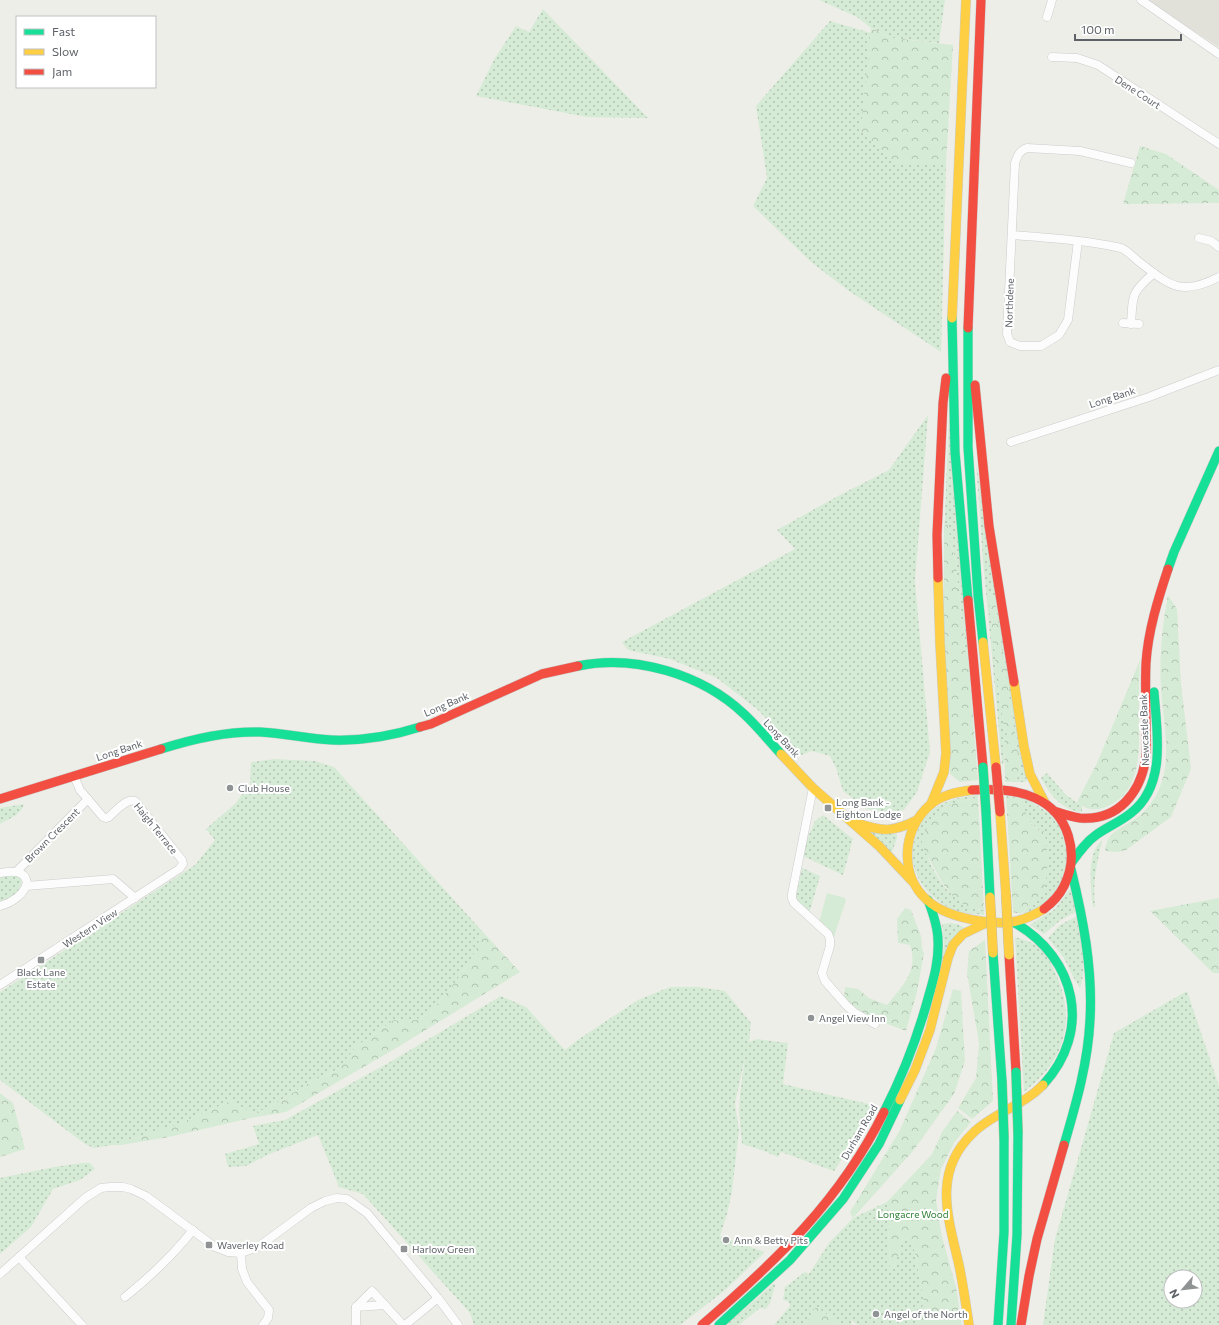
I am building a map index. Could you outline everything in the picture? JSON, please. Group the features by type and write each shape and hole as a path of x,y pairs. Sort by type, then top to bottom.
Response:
{"main road":[{"path":"966,0 952,326 955,452 983,767 993,953 1002,1081 1005,1178 1004,1235 998,1325"},
{"path":"981,0 968,318 968,447 978,595 1000,812 1016,1072 1018,1133 1017,1235 1011,1325"},
{"path":"968,318 990,526 1024,747 1030,774 1045,803"},
{"path":"931,804 944,772 946,763 946,734 940,643 937,535 943,403 952,326"},
{"name":"Newcastle Bank","path":"1054,811 1081,818 1103,816 1111,813 1128,800 1138,786 1145,768 1145,673 1147,653 1156,609 1174,552 1219,451"},
{"name":"Newcastle Bank","path":"1072,865 1091,839 1137,808 1149,792 1155,775 1157,755 1153,673 1156,609"},
{"name":"Long Bank","path":"0,799 183,742 214,735 259,732 332,740 348,740 394,735 431,724 542,674 592,663 624,662 653,667 679,674 724,698 743,714 813,788 849,819 914,883"},
{"path":"1021,1325 1040,1228 1078,1096 1088,1042 1090,989 1089,963 1082,914 1072,865 1071,846 1067,831 1063,824 1054,811 1045,803 1027,794 990,790 958,792 948,795 931,804 917,820 907,844 909,871 914,883 922,895 941,909 955,916 988,922 1015,923 1039,914 1053,903 1063,890 1072,865"},
{"name":"Long Bank","path":"849,819 873,829 890,831 907,826 917,820"},
{"name":"Durham Road","path":"702,1325 785,1250 810,1223 832,1196 868,1142 894,1092 907,1062 922,1021 932,981 939,944 935,917 928,900"},
{"path":"719,1325 790,1260 843,1199 879,1144 915,1070 930,1030 948,958 953,945 963,934 988,922"},
{"path":"969,1325 962,1281 946,1211 946,1187 952,1165 963,1144 978,1127 1026,1099 1045,1084 1059,1064 1067,1048 1073,1018 1070,993 1062,969 1052,952 1029,930 1015,923"}],"street":[{"path":"1047,17 1052,0"},
{"path":"1141,0 1219,54"},
{"name":"Dene Court","path":"1052,57 1077,58 1098,65 1219,144"},
{"name":"Northdene","path":"1078,241 1068,320 1059,335 1041,346 1020,346 1010,342 1007,334 1015,163 1018,154 1021,150 1027,148 1080,151 1130,163"},
{"path":"1012,235 1078,241 1123,249 1161,279 1176,286 1190,287 1204,284 1219,277"},
{"path":"1198,238 1211,241 1219,247"},
{"path":"1131,324 1135,292 1139,286 1154,273"},
{"name":"Long Bank","path":"1011,442 1148,397 1219,370"},
{"name":"Haigh Terrace","path":"74,776 80,790 106,818 128,801 135,801 182,860 183,864 179,869"},
{"path":"813,788 792,898 794,903 828,934 830,939 830,946 822,974 825,981 855,1013 875,1024"},
{"name":"Brown Crescent","path":"17,871 88,799"},
{"name":"Western View","path":"0,985 179,869"},
{"path":"0,873 17,871 26,879 26,886 21,894 15,899 0,906"},
{"path":"26,886 113,879 135,898"},
{"path":"0,1274 85,1198 101,1188 123,1187 131,1189 146,1196 215,1247 228,1252 241,1253 258,1248 311,1208 325,1201 337,1198 347,1199 367,1213 438,1298 458,1325"},
{"path":"125,1297 174,1254 193,1230"},
{"path":"241,1253 242,1270 247,1282 269,1310 268,1318 263,1325"},
{"path":"19,1257 82,1325"},
{"path":"356,1325 356,1307 372,1291 404,1325 438,1298"},
{"path":"356,1307 385,1304"}],"shaded area":[{"path":"1148,0 1219,0 1219,47 1163,11"}],"green space":[{"path":"819,0 945,0 939,43 893,38 871,28 857,17"},
{"path":"543,9 648,118 587,117 476,96 495,58 516,26 529,32"},
{"path":"830,21 871,33 861,131 894,164 946,164 941,352 849,291 811,262 753,206 767,178 756,106"},
{"path":"871,28 893,38 953,45 946,164 894,164 861,131"},
{"path":"1140,146 1166,154 1219,190 1219,203 1123,204"},
{"path":"928,415 915,581 930,752 917,792 904,810 887,812 867,809 843,791 836,768 830,756 812,751 801,755 758,710 717,678 670,659 628,650 622,642 795,549 777,530 889,470"},
{"path":"949,415 968,656 962,644 964,637 963,622 960,616 961,600 958,591 956,560 951,546 948,524 944,539"},
{"path":"976,462 1027,780 1025,782 1014,782 1018,777 1020,768 990,615 994,638 996,673 1004,728 1007,734 1004,743 1004,764 1002,764 983,560"},
{"path":"948,524 951,546 956,560 958,591 961,600 960,616 963,622 964,637 962,644 968,656 978,780 960,782 950,774 944,654 944,526"},
{"path":"1168,595 1177,609 1181,683 1191,769 1171,817 1126,850 1118,852 1105,851 1109,838 1113,833 1147,809 1158,791 1165,770 1166,735 1160,677 1164,618"},
{"path":"993,596 995,600 1020,768 1018,777 1014,782 1005,782 1004,743 1007,734 1004,728 996,673 994,638 990,615 989,597"},
{"path":"1140,660 1139,741 1137,767 1133,779 1128,790 1119,799 1104,808 1088,809 1077,802 1097,763"},
{"path":"275,759 315,761 334,767 482,931 475,951 466,968 428,1014 410,1021 394,1020 357,1046 338,1069 311,1082 266,1109 252,1113 231,1101 176,1125 112,1145 94,1148 85,1144 0,1080 0,992 195,865 215,840 206,829 236,803 245,790 250,789 251,762"},
{"path":"1047,773 1066,795 1082,806 1082,812 1069,809 1052,796 1041,778"},
{"path":"978,795 978,798 959,801 943,809 940,815 927,830 925,847 930,863 947,890 978,910 984,910 984,915 965,913 944,905 927,890 920,881 913,861 913,850 917,832 927,815 935,808 946,802"},
{"path":"1006,796 1027,799 1050,814 1062,830 1068,857 1063,880 1048,901 1025,914 1023,913 1031,901 1041,894 1039,831"},
{"path":"1006,796 1017,799 1022,803 1029,821 1039,831 1043,830 1046,843 1047,872 1044,888 1042,893 1020,914 1013,912"},
{"path":"978,798 984,910 974,909 965,905 951,894 940,879 922,845 924,835 930,823 941,813 943,809 959,801"},
{"path":"24,804 21,811 0,824 0,808"},
{"path":"823,815 853,839 843,875 803,856 807,839 815,821"},
{"path":"863,828 897,834 892,852"},
{"path":"1102,840 1094,889 1095,907 1093,907 1091,881 1092,862 1097,846"},
{"path":"802,868 820,876 809,914 798,903 796,898"},
{"path":"8,875 17,876 21,879 20,887 15,894 0,902 0,877"},
{"path":"1071,888 1076,912 1062,919 1044,934 1030,925 1055,909"},
{"path":"827,893 845,898 846,900 834,937 819,922"},
{"path":"1219,898 1219,973 1213,973 1150,911"},
{"path":"905,908 911,910 921,936 922,949 924,953 917,992 906,1031 881,1022 865,1014 844,998 845,987 858,989 869,998 887,1005 908,978 912,963 910,945 898,943 897,919"},
{"path":"1077,916 1083,962 1080,988 1064,958 1048,938 1060,925"},
{"path":"951,923 965,928 940,968 944,945 942,924"},
{"path":"482,931 520,972 398,1047 286,1112 251,1118 169,1137 121,1145 112,1145 176,1125 231,1101 252,1113 266,1109 311,1082 338,1069 357,1046 394,1020 414,1020 428,1014 466,968 475,951"},
{"path":"1015,937 1037,946 1048,958 1061,986 1066,1014 1066,1023 1062,1042 1056,1057 1047,1070 1024,1092"},
{"path":"985,940 993,1101 972,1119 958,1108 976,1078 979,1043 967,973 969,951"},
{"path":"670,987 699,987 725,991 751,1023 749,1042 757,1039 788,1043 783,1084 873,1105 849,1148 834,1171 781,1152 778,1157 742,1144 739,1111 745,1058 735,1103 739,1131 732,1191 720,1236 765,1252 724,1291 680,1325 474,1325 470,1313 363,1194 339,1187 318,1135 267,1155 246,1166 228,1167 225,1154 259,1144 253,1126 285,1120 390,1062 501,996 526,1007 565,1050 638,1000"},
{"path":"953,989 961,991 965,1061 954,1094 913,1151 853,1218 850,1212 900,1130 936,1048"},
{"path":"1187,991 1219,1086 1219,1325 1043,1325 1055,1239 1114,1033"},
{"path":"0,1093 13,1103 25,1149 0,1157"},
{"name":"Longacre Wood","path":"957,1111 971,1122 954,1143 941,1169 936,1201 942,1237 956,1287 962,1325 917,1325 924,1302 913,1242 903,1238 894,1268 890,1270 887,1202 932,1154 942,1132"},
{"path":"82,1163 90,1163 95,1169 80,1180 53,1189 31,1227 0,1254 0,1178"},
{"path":"887,1202 890,1270 894,1268 903,1238 913,1242 924,1302 917,1325 858,1325 851,1320 852,1325 842,1325 816,1307 804,1325 774,1325 790,1306 788,1301 783,1300 785,1287 805,1272 809,1274 829,1243 853,1218"},
{"path":"773,1284 775,1284 775,1286 770,1303 766,1309 760,1308 739,1325 726,1325"},
{"path":"816,1307 842,1325 804,1325"}],"traffic: fast":[{"path":"952,318 955,452 968,600"},
{"path":"968,328 968,447 978,595 983,642"},
{"path":"1168,569 1174,552 1219,451"},
{"path":"578,666 599,663 644,665 666,670 688,678 727,700 744,714 781,754"},
{"path":"1072,862 1092,838 1131,813 1142,801 1150,788 1155,773 1158,740 1154,692"},
{"path":"161,749 222,734 260,732 323,739 354,740 399,733 420,727"},
{"path":"983,767 986,812"},
{"path":"986,812 990,897"},
{"path":"1064,1145 1084,1068 1089,1036 1091,1001 1086,944 1071,869"},
{"path":"884,1112 898,1084 915,1040 936,969 938,936 935,920 928,900"},
{"path":"1015,923 1036,938 1052,955 1064,975 1071,997 1072,1019 1068,1042 1059,1064 1043,1085"},
{"path":"993,953 1002,1081"},
{"path":"1016,1072 1018,1133"},
{"path":"1002,1081 1004,1138"},
{"path":"719,1325 790,1260 843,1199 879,1144 900,1100"},
{"path":"1011,1325 1017,1235 1018,1133"},
{"path":"998,1325 1004,1232 1004,1138"}],"traffic: slow":[{"path":"952,318 966,0"},
{"path":"931,804 944,772 946,753 938,578"},
{"path":"983,642 996,767"},
{"path":"1014,682 1024,747 1030,774 1045,803"},
{"path":"781,754 813,788 879,846 912,881"},
{"path":"972,790 950,794 934,802 921,815 914,826 909,839 908,865 918,890 933,905 945,912 980,921 998,923 1013,922 1036,914 1044,909"},
{"path":"1000,812 1006,895"},
{"path":"857,823 874,828 894,829 917,820"},
{"path":"1006,895 1009,955"},
{"path":"990,897 993,953"},
{"path":"900,1100 915,1070 930,1030 948,958 953,945 963,934 988,922"},
{"path":"969,1325 946,1196 952,1163 960,1148 981,1126 1026,1099 1043,1085"}],"traffic: jam":[{"path":"968,328 981,0"},
{"path":"938,578 937,535 943,403 946,378"},
{"path":"975,385 989,526 1014,682"},
{"path":"1054,811 1080,818 1094,818 1106,815 1126,802 1139,782 1146,757 1147,651 1154,615 1168,569"},
{"path":"968,600 983,767"},
{"path":"420,727 431,724 542,674 578,666"},
{"path":"0,799 161,749"},
{"path":"996,767 1000,812"},
{"path":"972,790 1004,790 1027,795 1047,805 1063,824 1071,848 1069,874 1060,893 1053,902 1044,909"},
{"path":"1009,955 1016,1072"},
{"path":"702,1325 781,1253 827,1202 867,1144 884,1112"},
{"path":"1021,1325 1037,1239 1064,1145"}],"place":[{"name":"Club House","path":"230,788"},
{"name":"Long Bank - Eighton Lodge","path":"828,808"},
{"name":"Black Lane Estate","path":"41,960"},
{"name":"Angel View Inn","path":"811,1018"},
{"name":"Ann & Betty Pits","path":"726,1240"},
{"name":"Waverley Road","path":"209,1245"},
{"name":"Harlow Green","path":"404,1249"},
{"name":"Angel of the North","path":"876,1314"}]}
